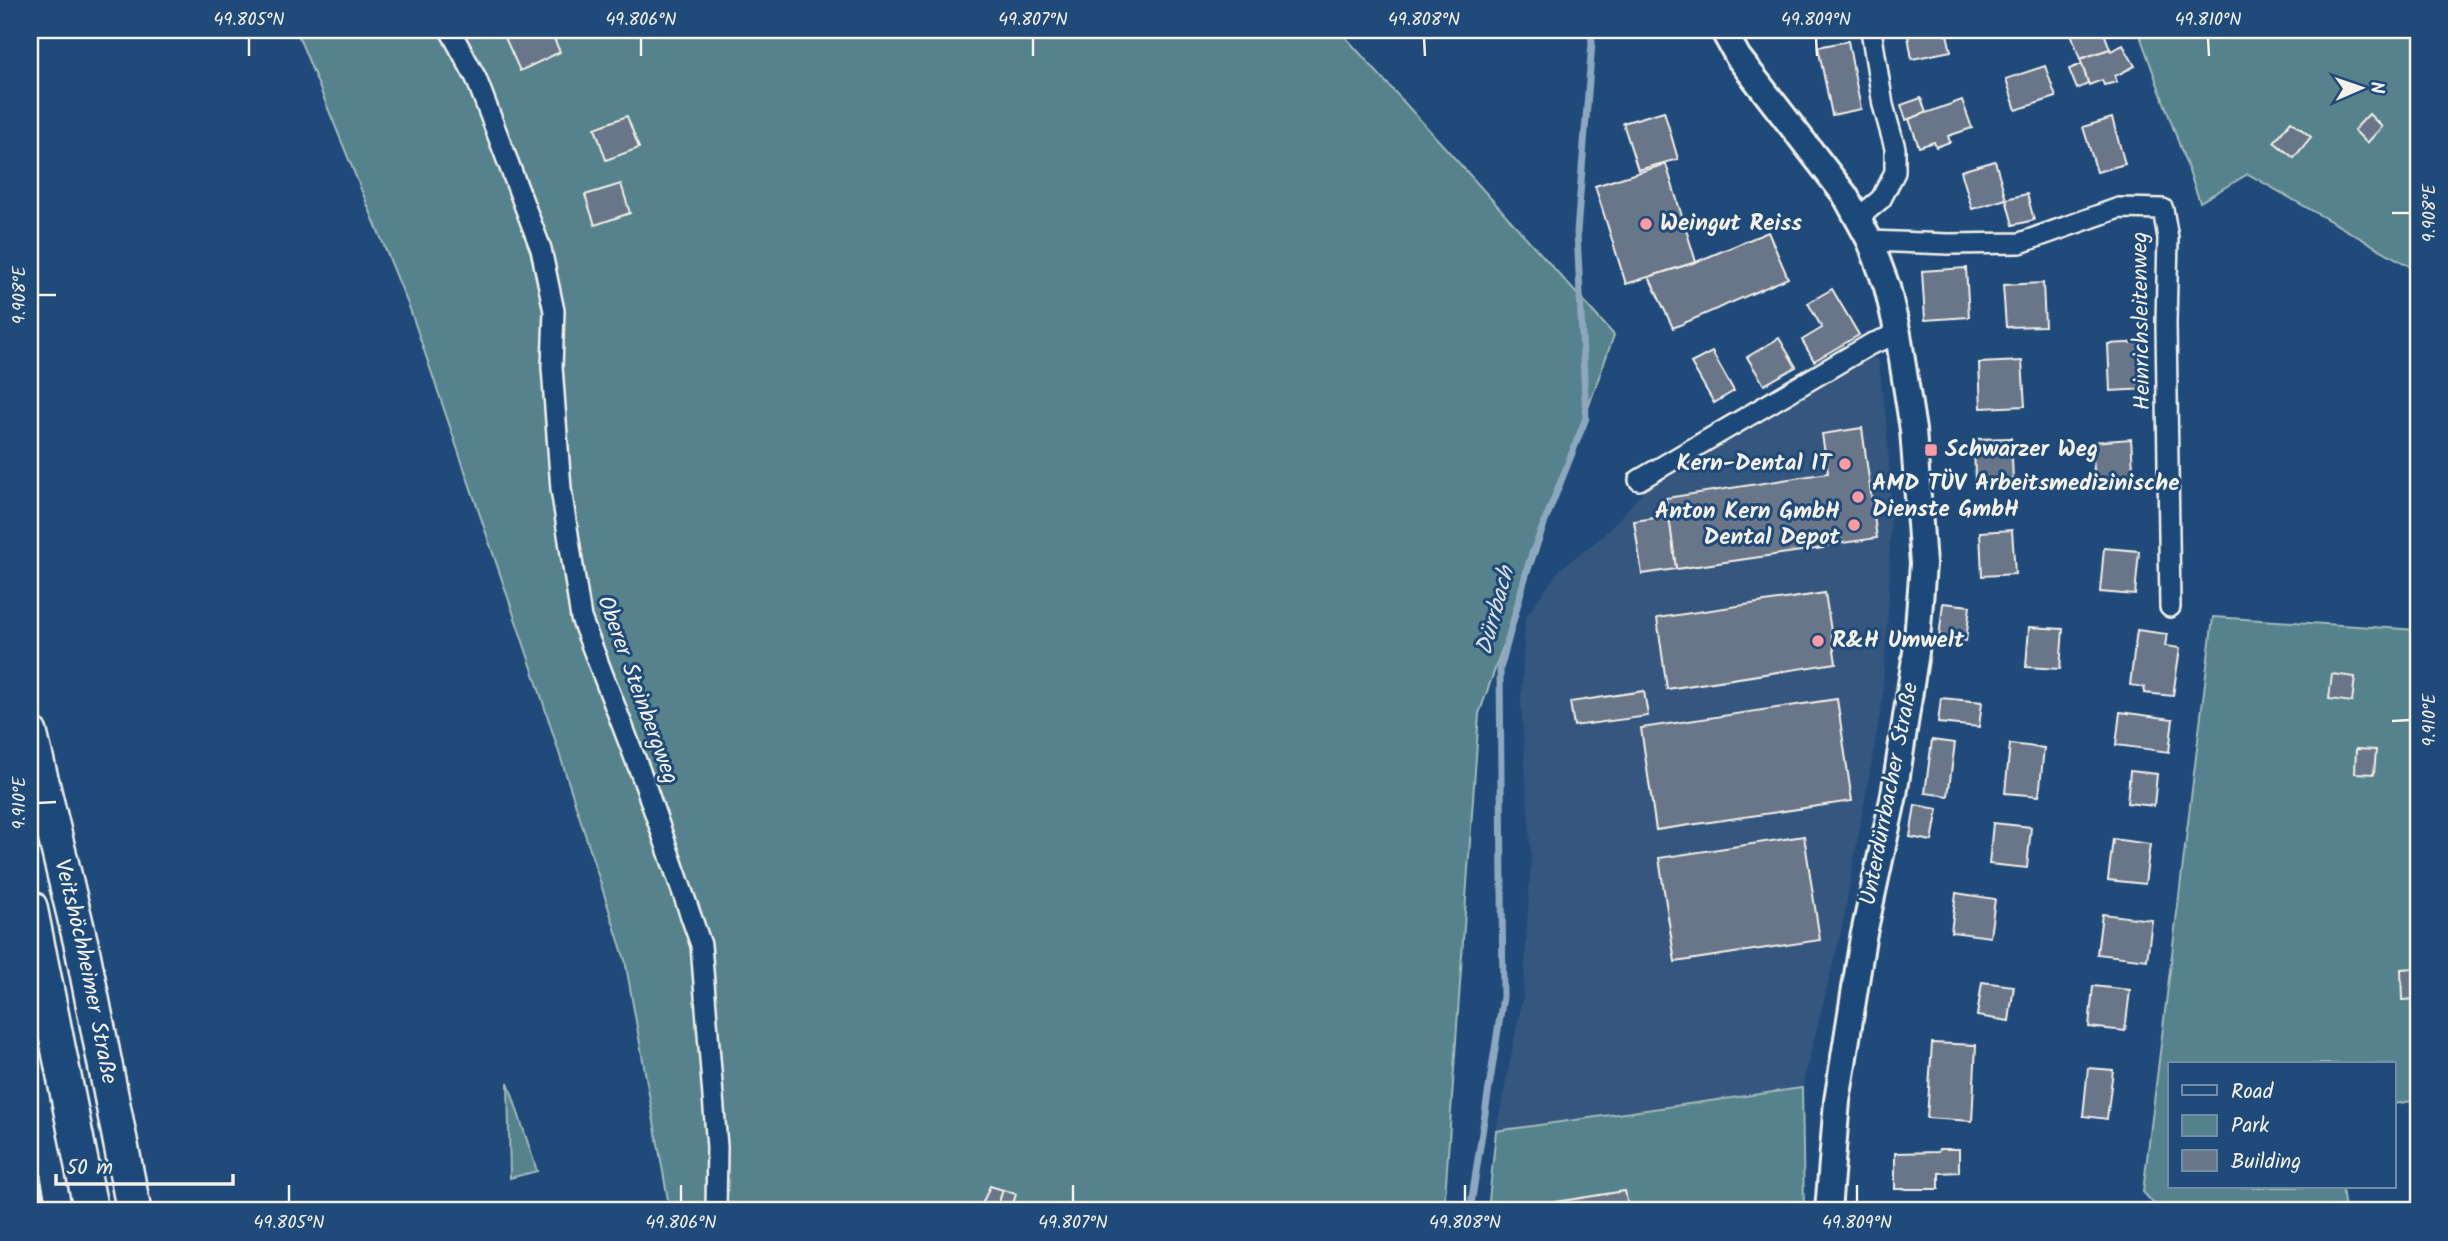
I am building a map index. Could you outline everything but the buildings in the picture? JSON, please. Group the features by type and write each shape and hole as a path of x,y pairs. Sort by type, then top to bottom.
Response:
{"highway":[{"name":"Veitshöchheimer Straße","path":"30,733 82,948 134,1211"},
{"name":"Veitshöchheimer Straße","path":"30,907 91,1211"}],"street":[{"name":"Oberer Steinbergweg","path":"450,30 476,78 541,250 554,312 552,367 561,489 581,618 643,779 701,945 717,1147 716,1211"},
{"name":"Unterdürrbacher Straße","path":"1723,30 1738,57 1845,195 1870,241 1887,287 1898,334 1913,430 1923,564 1916,652 1894,795 1864,929 1838,1101 1828,1211"},
{"path":"1858,218 1881,199 1895,172 1895,148 1883,105 1871,30"},
{"name":"Heinrichsleitenweg","path":"1870,241 2020,243 2119,208 2163,209 2168,238 2166,323 2170,607"},
{"path":"1639,480 1871,344 1898,334"}],"shaded area":[{"path":"1870,357 1878,359 1886,416 1891,493 1889,595 1882,703 1842,928 1802,1088 1496,1131 1523,996 1531,857 1521,703 1525,618 1559,570 1603,536 1651,483"}],"green space":[{"path":"296,30 1339,30 1614,335 1479,714 1444,1211 1112,1211 1110,1205 1092,1211 670,1211 625,960 535,677 410,309"},
{"path":"2138,30 2418,30 2418,271 2248,174 2200,202"},
{"path":"2213,617 2418,630 2418,1100 2396,1104 2396,1062 2168,1062 2168,1188 2342,1188 2345,1211 2160,1211 2143,1192"},
{"path":"508,1082 537,1171 510,1178"},
{"path":"1802,1088 1804,1211 1488,1211 1496,1131"}],"waterway":[{"name":"Dürrbach","path":"1470,1211 1503,997 1500,669 1530,559 1586,418 1577,232 1591,30"}],"railway":[{"path":"30,1135 44,1211"},
{"path":"30,1207 31,1211"}],"place":[{"name":"Weingut Reiss","path":"1646,224"},
{"name":"Schwarzer Weg","path":"1931,450"},
{"name":"Kern-Dental IT","path":"1845,464"},
{"name":"AMD TÜV Arbeitsmedizinische Dienste GmbH","path":"1858,497"},
{"name":"Anton Kern GmbH Dental Depot","path":"1854,525"},
{"name":"R&H Umwelt","path":"1818,641"}]}
